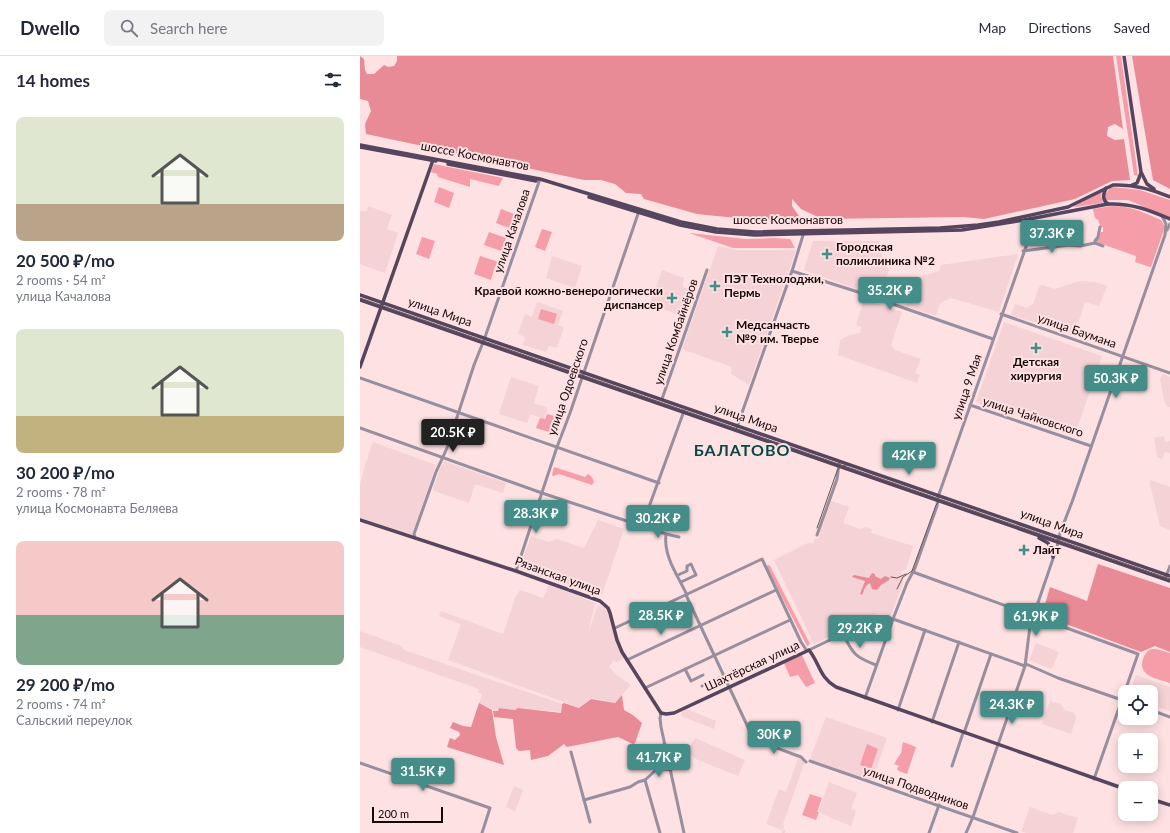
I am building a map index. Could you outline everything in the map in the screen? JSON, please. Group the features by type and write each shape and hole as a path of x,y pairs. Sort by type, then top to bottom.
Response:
{"main road":[{"path":"1124,56 1141,172 1146,184 1159,192"},
{"name":"шоссе Космонавтов","path":"360,146 540,180 639,211 680,222 716,229 755,232 804,232 961,227 990,224 1118,203 1133,205 1170,219"},
{"path":"360,367 434,160"},
{"path":"1130,186 1137,183 1141,172"},
{"name":"шоссе Космонавтов","path":"1032,217 1068,206 1107,187 1120,184 1159,192 1170,197"},
{"path":"1107,187 1104,195 1105,202 1108,204"},
{"name":"улица Мира","path":"360,294 939,495 1167,577 1170,581"},
{"name":"улица Мира","path":"360,300 938,501 1167,577"},
{"name":"Рязанская улица","path":"360,520 516,571 600,601 608,608 619,646 661,713"},
{"path":"1032,533 1046,541 1053,557"},
{"path":"808,651 812,654 820,671 828,682 836,687 1118,788"},
{"name":"Шахтёрская улица","path":"661,713 674,713 808,651"},
{"path":"1158,801 1170,805"}],"street":[{"name":"улица Качалова","path":"415,538 414,534 416,527 459,413 474,365 485,338 540,180"},
{"name":"улица Одоевского","path":"516,571 556,448 639,211"},
{"path":"1161,216 1166,224 1164,236"},
{"name":"улица 9 Мая","path":"865,698 893,619 913,572 937,506 939,495 1001,314 1034,224 1032,217"},
{"path":"966,833 973,817 1026,665 1030,626 1059,538 1164,236 1170,224"},
{"path":"1095,243 1100,232 1100,227"},
{"path":"736,431 792,271 804,232"},
{"path":"1050,239 1052,247"},
{"path":"1023,251 1069,245 1080,246 1095,243 1103,246"},
{"name":"улица Комбайнёров","path":"662,399 707,270"},
{"path":"792,271 858,292 993,339"},
{"name":"улица Баумана","path":"1001,314 1170,373"},
{"path":"360,378 659,483"},
{"name":"улица Чайковского","path":"970,405 1091,446"},
{"path":"642,526 659,483 685,407"},
{"path":"360,428 542,493 679,537"},
{"path":"817,535 836,479 839,460"},
{"path":"666,534 668,554 700,626 730,687"},
{"path":"615,628 762,560 801,642 808,651"},
{"path":"678,575 687,571 687,566 691,564 696,574 681,582"},
{"path":"1167,577 1170,566"},
{"path":"913,572 1138,654 1129,685"},
{"path":"627,660 776,590"},
{"name":"Шахтёрская улица","path":"808,651 878,617 893,619 1118,698"},
{"path":"646,688 790,620"},
{"path":"898,710 925,630"},
{"path":"843,634 851,651 857,656 876,665"},
{"path":"932,722 959,642"},
{"path":"952,766 991,654"},
{"path":"685,669 691,681 703,675"},
{"path":"702,686 724,676"},
{"name":"улица Подводников","path":"730,687 753,738 758,741 808,761 1017,833"},
{"name":"Рязанская улица","path":"661,713 660,718 684,833"},
{"path":"1158,713 1170,717"},
{"path":"1094,779 1118,716"},
{"path":"656,770 659,747 665,744"},
{"path":"571,752 590,822"},
{"path":"360,763 490,808 482,833"},
{"path":"584,800 630,788 638,782 645,780 656,770 671,770"},
{"path":"645,780 660,833"},
{"path":"929,833 938,805"}],"shaded area":[{"path":"360,56 364,59 367,74 374,74 384,65 388,67 394,66 397,61 397,56 1113,56 1123,129 1115,124 1108,127 1107,136 1115,140 1124,139 1130,180 1112,181 1075,199 984,219 963,217 822,219 801,209 792,199 792,206 801,219 756,220 697,214 644,199 641,194 626,193 615,184 601,180 584,180 366,134 365,124 371,111 368,101 360,99"},
{"path":"1116,56 1121,56 1138,176 1134,175"},
{"path":"1132,56 1170,56 1170,189 1153,180"},
{"path":"434,164 503,178 499,186 470,179 470,187 438,177 437,174 431,172"},
{"path":"439,187 454,193 449,208 434,202"},
{"path":"1113,187 1140,190 1170,200 1170,218 1128,200 1106,200 1106,193"},
{"path":"1102,191 1101,196 1103,203 1074,206"},
{"path":"368,206 392,215 387,229 398,233 385,273 360,264 360,211 367,211"},
{"path":"1111,206 1131,208 1161,220 1165,227 1151,267 1135,262 1136,256 1096,242 1101,232 1103,232 1103,227 1101,227 1098,220 1095,218 1093,209"},
{"path":"501,209 514,214 509,228 496,223"},
{"path":"542,229 552,232 545,251 535,247"},
{"path":"489,232 506,238 501,251 484,245"},
{"path":"689,233 746,239 790,239 795,248 733,248"},
{"path":"422,237 435,241 429,259 416,254"},
{"path":"813,241 879,241 883,263 889,270 879,297 804,270"},
{"name":"Медсанчасть №9 им. Тверье","path":"718,246 733,250 796,250 749,385 731,374 732,367 682,349"},
{"path":"1018,254 999,312 951,298 940,303 936,316 906,306 917,278 939,271 941,265"},
{"path":"480,256 502,263 501,268 495,266 491,280 474,274"},
{"path":"552,256 582,266 575,288 546,278"},
{"name":"Краевой кожно-венерологически диспансер","path":"662,270 684,278 683,287 694,291 687,318 650,304"},
{"path":"1080,281 1095,282 1107,286 1099,306 1085,302 1074,335 1011,315 1015,304 1027,308 1033,304 1039,287 1042,285 1055,289"},
{"path":"864,299 902,312 891,345 895,350 921,359 915,373 920,375 917,383 838,355 840,340 850,335 860,333 862,327 856,325"},
{"path":"537,302 563,311 558,325 564,327 557,348 549,346 546,352 523,345 525,337 518,334 525,314 532,317"},
{"path":"541,309 557,314 554,324 538,319"},
{"path":"1004,322 1102,356 1075,435 1009,412 1009,410 1006,409 1005,412 976,402"},
{"path":"1162,374 1170,377 1170,407 1167,407 1165,404 1160,380"},
{"path":"511,377 539,386 534,403 548,408 544,419 530,414 527,423 499,414"},
{"path":"547,414 555,416 549,432 536,428 540,418 545,419"},
{"path":"1164,436 1165,442 1170,441 1170,453 1165,452 1162,459 1157,457 1154,438"},
{"path":"373,442 436,465 412,535 360,518 360,485"},
{"path":"444,461 506,483 503,493 475,484 469,503 434,491 433,489"},
{"path":"554,467 585,477 588,474 592,477 594,482 592,485 559,474 553,476"},
{"path":"1150,480 1170,487 1170,530 1160,526"},
{"path":"831,501 849,507 843,523 860,529 865,527 872,529 871,533 913,546 906,569 901,572 903,583 891,615 879,613 814,644 774,560 808,543 813,543 815,538 818,539"},
{"path":"598,520 624,529 602,595 519,568 531,536 549,542 557,539 584,548"},
{"path":"1098,564 1170,588 1170,652 1155,646 1141,652 1042,615 1050,587 1087,601"},
{"path":"766,566 770,566 810,644 808,646"},
{"path":"872,573 881,579 885,576 890,578 877,590 872,589 870,583 868,584 862,595 860,594 865,581 852,577 854,575 869,578"},
{"path":"548,584 595,603 588,633 598,605 605,608 611,620 624,658 617,662 613,661 609,667 618,676 631,685 615,702 590,698 580,708 448,660 461,624 439,616 441,611 503,634 515,598 520,590 543,598"},
{"path":"360,631 401,646 404,650 562,704 561,712 518,708 515,710 499,708 497,711 486,708 479,703 482,694 478,692 479,689 360,647"},
{"path":"1036,643 1059,652 1052,669 1029,660"},
{"path":"1151,649 1170,653 1170,683 1150,676 1143,669 1143,659 1146,653"},
{"path":"802,655 815,683 806,687 798,675 790,677 784,663"},
{"path":"1136,675 1170,687 1170,711 1158,707 1158,685 1132,685"},
{"path":"622,695 624,710 633,715 642,723 635,743 633,744 618,737 567,747 564,744 548,756 531,760 530,750 519,751 516,748 513,719 494,717 493,711 498,711 499,708 515,710 518,708 561,713 562,704 564,703 579,708 591,699 615,703"},
{"path":"1050,701 1061,704 1065,710 1074,713 1076,718 1071,734 1042,724"},
{"path":"479,703 492,710 496,737 504,765 447,747 450,738 455,740 460,735 459,732 450,728 453,722 471,727"},
{"path":"687,709 716,721 714,729 681,716 682,712"},
{"path":"826,717 887,738 872,781 810,759"},
{"path":"695,738 745,760 738,776 698,760 686,752"},
{"path":"903,742 916,747 907,774 899,771 897,769 899,766 894,764 901,753"},
{"path":"867,744 878,749 871,769 860,765"},
{"path":"798,759 805,761 783,824 783,830 785,830 785,833 782,833 782,830 766,824 779,789 786,792"},
{"path":"829,782 857,793 851,809 856,811 851,826 822,814 819,810"},
{"path":"514,786 523,790 515,811 506,807"},
{"path":"810,794 822,798 816,820 802,815"},
{"path":"1030,807 1052,815 1058,812 1078,818 1073,833 1026,833 1021,831"}],"tram line":[{"path":"360,298 1170,579"},
{"path":"817,528 837,471 840,467 846,465"},
{"path":"897,589 903,577 912,571 936,505 940,501 944,501"},
{"path":"891,577 897,578 906,574"}],"place":[{"name":"Городская поликлиника №2","path":"827,254"},
{"name":"ПЭТ Технолоджи, Пермь","path":"715,286"},
{"name":"Краевой кожно-венерологически диспансер","path":"672,298"},
{"name":"Медсанчасть №9 им. Тверье","path":"727,332"},
{"name":"Детская хирургия","path":"1036,348"},
{"name":"Лайт","path":"1024,550"}],"district":[{"name":"БАЛАТОВО","path":"742,450"}]}
